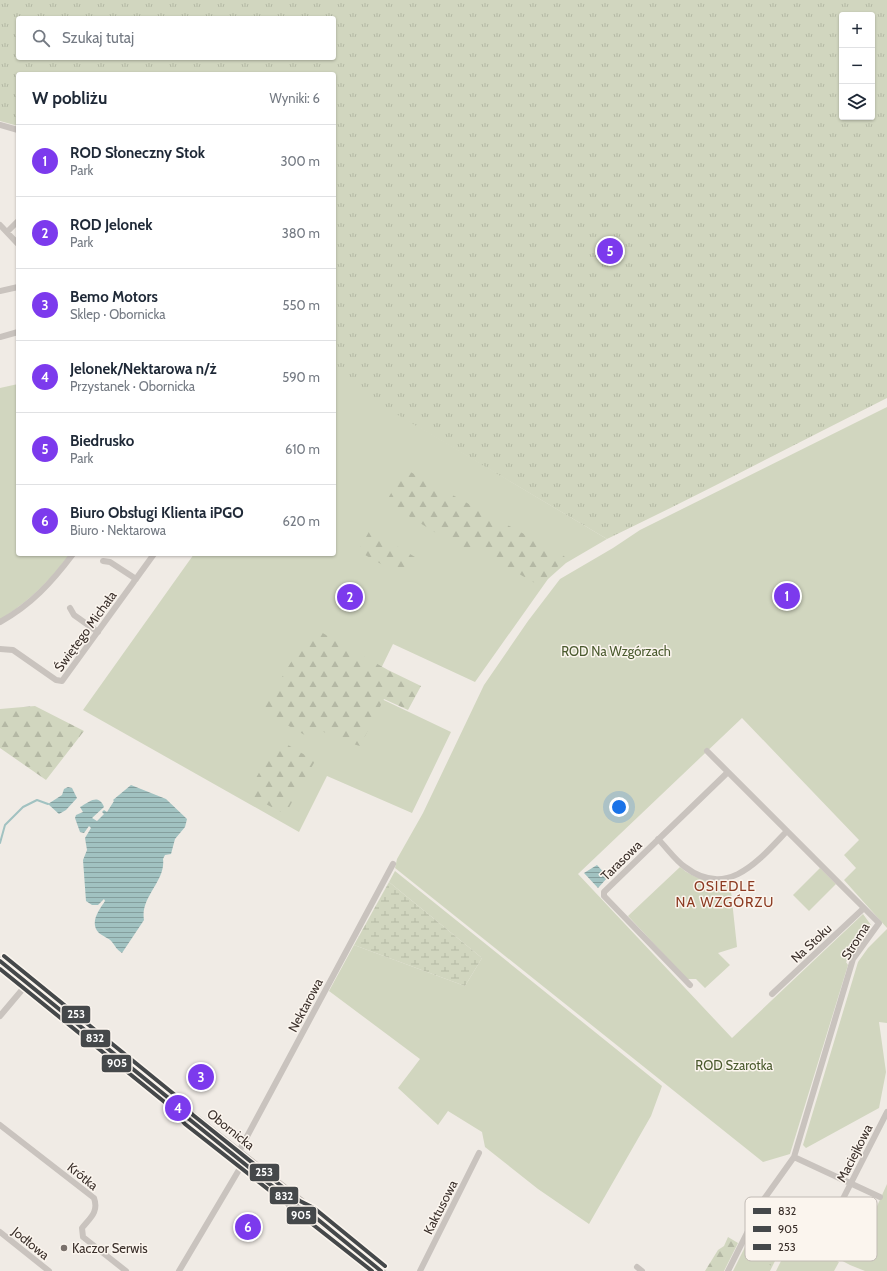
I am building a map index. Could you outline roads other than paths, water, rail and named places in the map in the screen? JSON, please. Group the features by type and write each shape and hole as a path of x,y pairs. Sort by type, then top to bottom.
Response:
{"main road":[{"name":"Obornicka","path":"0,962 241,1157 301,1202 310,1213 381,1271"}],"street":[{"path":"0,124 16,129"},
{"path":"7,232 16,222"},
{"path":"0,225 16,242"},
{"path":"0,291 16,287"},
{"path":"0,337 16,333"},
{"path":"0,622 14,615 51,583 71,556"},
{"name":"Świętego Michała","path":"0,649 14,650 56,680 62,681 153,556"},
{"path":"103,561 110,562 136,579"},
{"path":"70,608 74,615 98,632"},
{"name":"Stroma","path":"707,751 879,923 853,959 794,1157"},
{"name":"Tarasowa","path":"690,985 604,896 606,890 728,772"},
{"path":"658,839 691,872 709,878 721,879 733,877 747,870 787,831"},
{"name":"Nektarowa","path":"179,1271 241,1157 392,864"},
{"name":"Na Stoku","path":"772,994 864,908"},
{"path":"0,1016 27,984"},
{"name":"Maciejkowa","path":"844,1197 887,1112"},
{"name":"Krótka","path":"0,1125 94,1198 97,1205 96,1212 82,1228 83,1237 126,1271"},
{"name":"Kaktusowa","path":"420,1271 479,1153"},
{"path":"766,1197 770,1188 794,1157 880,1197"},
{"name":"Jodłowa","path":"0,1232 49,1271"},
{"path":"728,1271 745,1238"}],"water":[{"path":"131,785 166,799 187,819 185,827 175,839 171,854 165,855 163,859 161,875 146,904 144,920 122,953 111,941 100,934 96,929 96,917 105,901 104,899 98,905 92,905 86,901 83,860 87,850 85,838 91,828 89,826 84,833 80,832 75,818 76,815 83,812 80,807 91,801 97,800 102,803 104,807 92,818 97,821 104,814 102,812 104,810 107,812 114,801 113,800"},
{"path":"68,787 72,788 77,798 66,810 59,814 48,804 62,795 64,789"},
{"path":"597,865 608,877 598,888 584,873"}],"waterway":[{"path":"0,843 5,825 23,807 37,800 48,804"}],"place":[{"name":"Biedrusko","path":"610,251"},
{"name":"ROD Słoneczny Stok","path":"787,596"},
{"name":"ROD Jelonek","path":"350,597"},
{"name":"Bemo Motors","path":"201,1077"},
{"name":"Jelonek/Nektarowa n/ż","path":"178,1108"},
{"name":"Biuro Obsługi Klienta iPGO","path":"248,1227"},
{"name":"Kaczor Serwis","path":"64,1248"}],"district":[{"name":"OSIEDLE NA WZGÓRZU","path":"725,894"}],"park label":[{"name":"ROD Na Wzgórzach","path":"616,651"},
{"name":"ROD Szarotka","path":"734,1065"}]}
